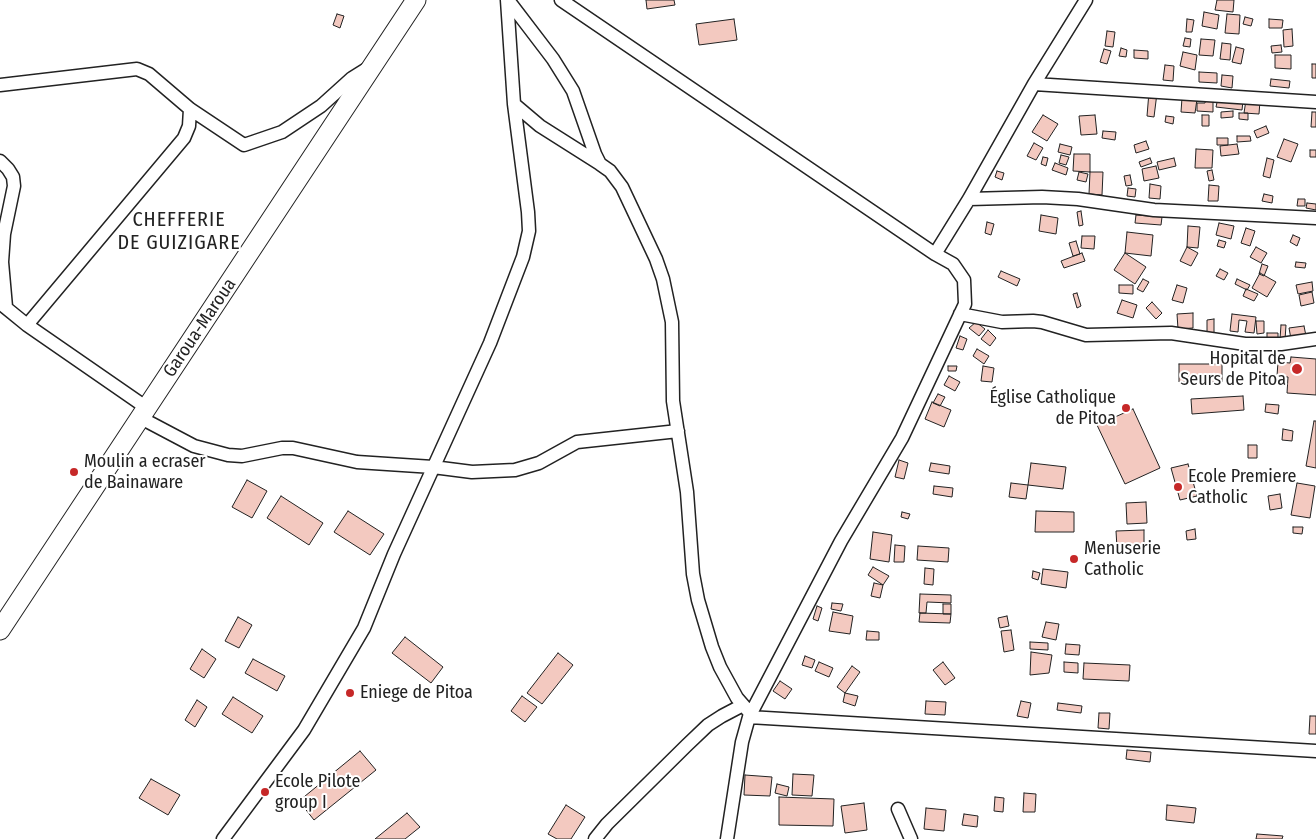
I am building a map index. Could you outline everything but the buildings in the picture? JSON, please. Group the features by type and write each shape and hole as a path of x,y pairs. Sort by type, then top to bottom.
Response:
{"highway":[{"name":"Garoua-Maroua","path":"0,630 416,0"}],"street":[{"path":"223,839 304,730 364,628 394,554 490,343 523,257 528,231 528,212 514,104 508,0"},
{"path":"508,0 553,59 573,91 588,137 600,164"},
{"path":"561,0 934,254 953,264 964,280 965,304 902,438 841,541 747,712 728,839"},
{"path":"934,254 970,199 1034,84 1086,0"},
{"path":"1,87 138,69 149,74 190,109 244,145 282,132 321,106 352,78 374,65"},
{"path":"1034,84 1316,102"},
{"path":"514,104 540,126 610,171 622,187 656,259 663,279 672,322 673,392 687,492 693,574 698,600 720,667 736,698 747,712"},
{"path":"27,326 184,138 189,126 190,109"},
{"path":"0,161 8,169 14,186 4,234 2,262 3,305 27,326 144,413 194,446 228,456 242,456 282,448 293,448 356,462 433,466 472,472 515,470 539,463 577,442 678,431"},
{"path":"970,199 1078,198 1154,210 1316,218"},
{"path":"960,314 1002,322 1042,322 1086,335 1171,333 1245,344 1281,344 1316,340"},
{"path":"595,839 607,824 708,725 722,716 747,712 1316,751"},
{"path":"898,809 911,839"}],"place":[{"name":"Hopital de Seurs de Pitoa","path":"1297,369"},
{"name":"Église Catholique de Pitoa","path":"1126,408"},
{"name":"Moulin a ecraser de Bainaware","path":"74,472"},
{"name":"Ecole Premiere Catholic","path":"1178,487"},
{"name":"Menuserie Catholic","path":"1074,559"},
{"name":"Eniege de Pitoa","path":"350,693"},
{"name":"Ecole Pilote group I","path":"265,792"}],"district":[{"name":"CHEFFERIE DE GUIZIGARE","path":"179,232"}]}
